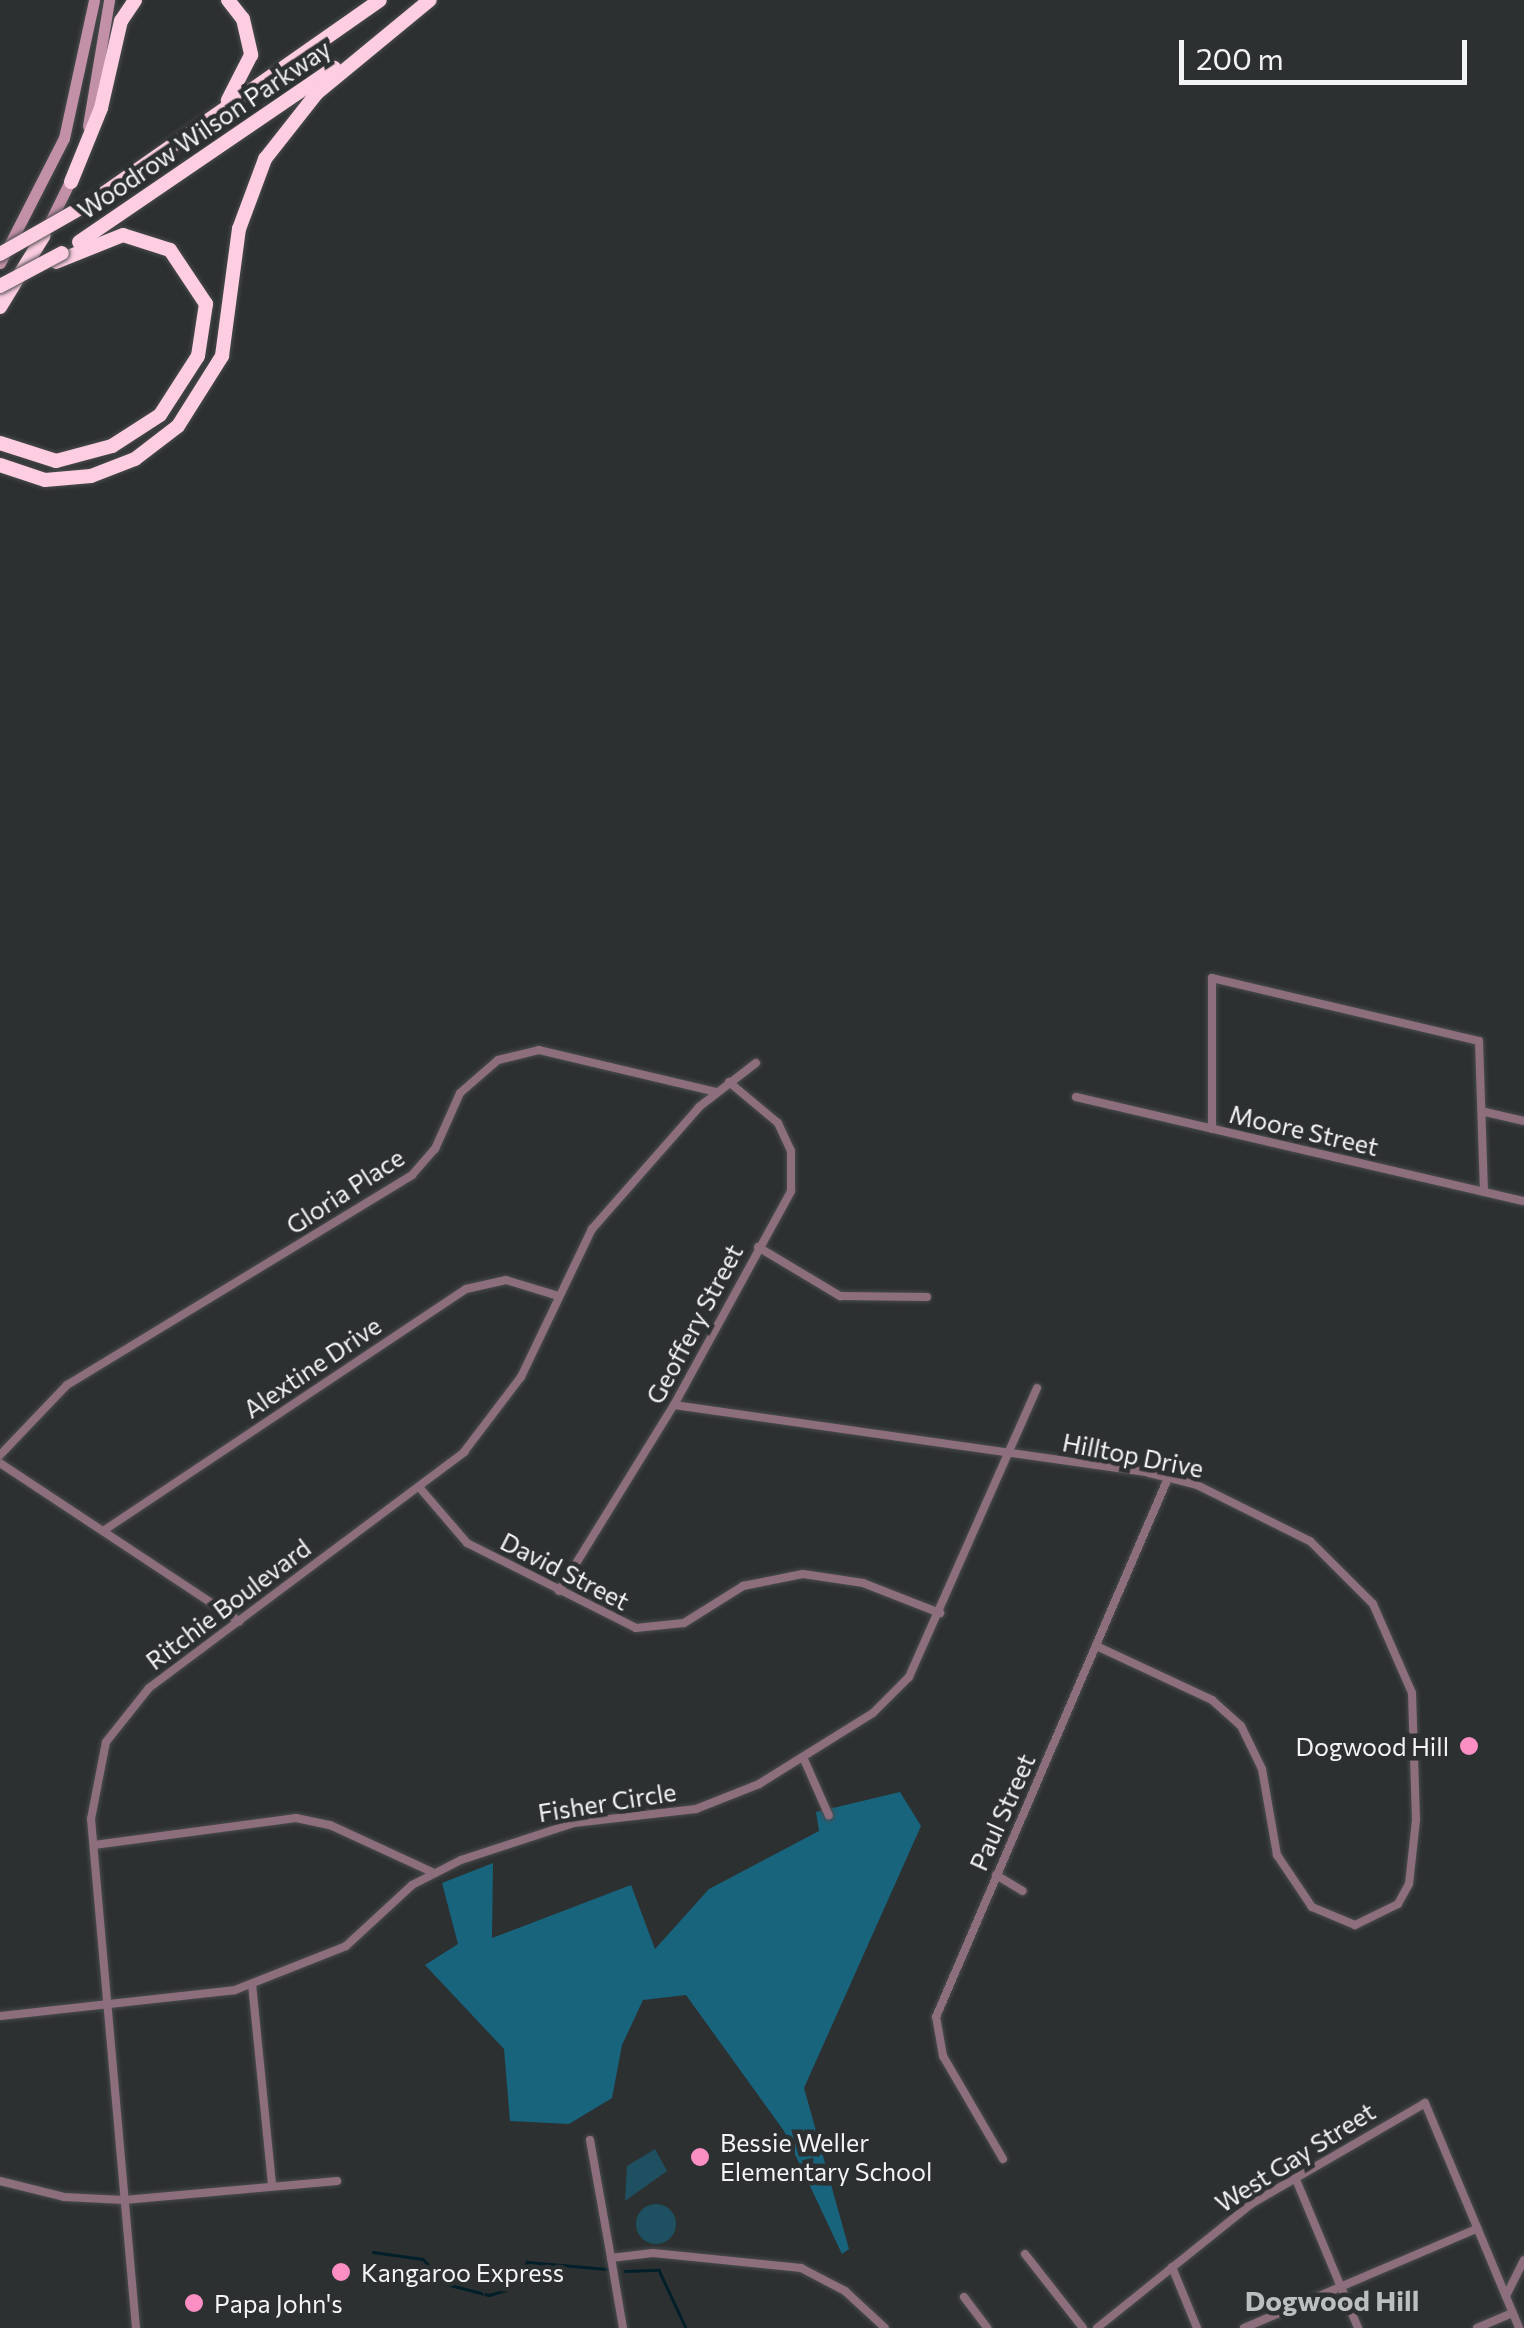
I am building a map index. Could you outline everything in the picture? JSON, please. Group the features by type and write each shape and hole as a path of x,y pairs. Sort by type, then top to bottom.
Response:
{"highway":[{"path":"71,182 101,108 120,21 136,0"},
{"path":"113,188 244,81 250,42 228,0"},
{"name":"Woodrow Wilson Parkway","path":"0,254 113,188 380,0"},
{"path":"0,465 45,480 91,476 135,459 178,426 222,356 238,229 266,159 317,92 429,0"},
{"name":"Woodrow Wilson Parkway","path":"59,258 204,162 429,0"},
{"path":"0,307 44,235"},
{"path":"0,443 56,460 91,452 144,428 182,389 204,335 206,304 188,266 147,238 110,237 59,258 2,289"},
{"path":"0,433 37,450 91,452"}],"main road":[{"path":"0,263 64,138 94,0"},
{"path":"2,289 44,235 71,182 105,56 109,0"}],"street":[{"path":"1212,1129 1212,978 1476,1039 1484,1049 1484,1192"},
{"name":"Gloria Place","path":"0,1456 68,1384 412,1175 435,1149 466,1086 498,1060 538,1050 716,1092"},
{"name":"Ritchie Boulevard","path":"136,2328 94,1845 95,1774 119,1719 239,1620 420,1487 501,1408 554,1295 592,1229 716,1092 756,1063"},
{"name":"Geoffery Street","path":"560,1592 674,1405 758,1247 788,1201 794,1165 778,1123 729,1082"},
{"name":"Moore Street","path":"1076,1097 1524,1202"},
{"path":"1484,1112 1524,1121"},
{"path":"758,1247 840,1296 927,1297"},
{"name":"Alextine Drive","path":"103,1531 466,1289 506,1280 554,1295"},
{"name":"Fisher Circle","path":"0,2003 0,2016 108,2006 252,1984 346,1946 432,1872 558,1827 707,1806 803,1757 893,1697 940,1613 1037,1388"},
{"name":"Hilltop Drive","path":"674,1405 1168,1478 1310,1541 1356,1582 1388,1628 1418,1729 1409,1884 1398,1904 1355,1925 1312,1907 1274,1848 1262,1769 1241,1726 1212,1700 1096,1646"},
{"path":"0,1463 239,1620"},
{"name":"Paul Street","path":"1003,2158 943,2056 934,2025 1168,1478"},
{"name":"David Street","path":"420,1487 466,1543 560,1592 646,1629 684,1623 752,1583 803,1574 863,1583 940,1613"},
{"path":"803,1757 829,1816"},
{"path":"94,1845 296,1818 330,1824 432,1872"},
{"path":"996,1875 1023,1892"},
{"path":"252,1984 272,2186"},
{"name":"West Gay Street","path":"1098,2328 1250,2204 1297,2182 1425,2102 1478,2228"},
{"path":"590,2140 623,2328"},
{"path":"0,2182 64,2198 124,2200 337,2181"},
{"path":"1297,2182 1358,2328"},
{"path":"1244,2328 1478,2228 1519,2328"},
{"path":"611,2258 653,2253 790,2264 839,2286 885,2328"},
{"path":"1025,2254 1084,2328"},
{"path":"1506,2296 1524,2260"},
{"path":"1172,2267 1197,2328"},
{"path":"964,2297 987,2328"},
{"path":"1477,2328 1513,2313"}],"shaded area":[{"path":"900,1792 921,1826 804,2088 849,2249 842,2254 784,2131 686,1995 643,2000 622,2045 612,2098 569,2124 510,2121 504,2049 425,1965 458,1944 442,1883 493,1863 492,1938 631,1885 655,1949 709,1889 819,1831 816,1812"},
{"path":"655,2149 667,2171 625,2201 627,2166"},
{"path":"656,2204 670,2210 676,2224 670,2238 656,2244 642,2238 636,2224 642,2210"}],"waterway":[{"path":"373,2252 423,2259 446,2284 489,2295 506,2290 527,2262 607,2269"},
{"path":"625,2271 659,2270 686,2328"}],"place":[{"name":"Dogwood Hill","path":"1469,1746"},
{"name":"Bessie Weller Elementary School","path":"700,2157"},
{"name":"Kangaroo Express","path":"341,2272"},
{"name":"Papa John's","path":"194,2303"}],"district":[{"name":"Dogwood Hill","path":"1332,2300"}]}
